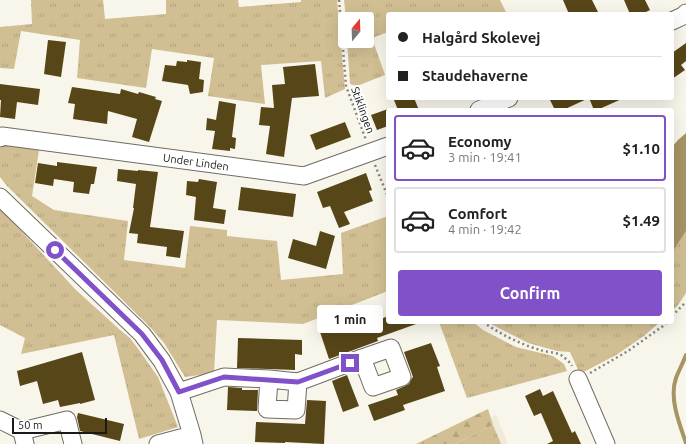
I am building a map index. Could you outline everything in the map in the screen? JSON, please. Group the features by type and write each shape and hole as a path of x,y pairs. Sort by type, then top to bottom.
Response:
{"street":[{"path":"674,20 686,13"},
{"path":"484,108 504,100"},
{"name":"Under Linden","path":"0,138 2,136 304,176 386,147"},
{"path":"0,197 142,334 162,360 179,392 193,440 158,444"},
{"path":"179,392 224,377 298,382 362,358"},
{"path":"269,379 267,409 296,410 298,382"},
{"path":"578,379 606,444"},
{"path":"0,420 23,437 67,420 73,444"}],"path":[{"name":"Stiklingen","path":"340,0 346,86 386,192"},
{"path":"674,314 686,302"},
{"path":"486,324 514,340 539,350 560,354 570,363 578,379 628,351 665,324"}],"shaded area":[{"path":"686,133 686,231 674,250 674,145"},
{"path":"496,415 508,444 433,444"}],"green space":[{"path":"31,0 103,0 105,19 166,14 166,0 238,0 239,7 301,2 301,0 337,0 338,48 341,48 345,89 325,98 321,61 261,65 265,104 208,96 214,58 152,49 146,88 77,78 80,40 21,31 14,69 0,68 0,27 32,24"},
{"path":"344,0 500,0 506,12 386,12 386,33 374,37 374,12 345,12"},
{"path":"374,44 385,75 357,86 350,84 347,48 374,48"},
{"path":"5,145 39,150 32,196 54,210 128,221 124,260 185,268 190,226 227,230 227,236 277,241 281,280 343,274 341,233 386,217 386,292 303,324 217,320 214,373 185,377 164,343 151,328 7,186 0,177 0,148"},
{"path":"0,208 76,290 130,338 158,377 178,427 139,439 114,335 21,354 25,338 0,325"},
{"path":"686,231 686,293 674,309 674,250"},
{"path":"440,324 476,324 483,330 516,347 553,356 564,364 567,371 467,398"},
{"path":"491,324 658,324 644,336 616,355 580,374 570,352 557,351 528,343"},
{"path":"488,409 493,425 454,444 416,444"},
{"path":"493,425 501,444 454,444"}],"building":[{"path":"563,0 592,0 598,12 568,12"},
{"path":"624,0 645,0 650,10 646,12 629,12"},
{"path":"48,40 66,42 61,77 44,74"},
{"path":"686,43 686,61 681,65 685,70 674,78 674,52"},
{"path":"187,60 201,62 199,79 204,80 203,92 190,94 188,85 162,81 165,65 176,66 177,61 187,62"},
{"path":"315,64 319,96 292,98 284,157 266,154 270,126 259,125 261,107 274,108 272,85 285,84 283,67"},
{"path":"0,84 40,89 38,105 17,102 15,119 0,117"},
{"path":"72,87 120,94 121,89 138,94 139,92 156,97 155,99 162,101 149,142 132,137 137,119 108,111 107,124 73,119 75,104 68,103"},
{"path":"394,100 415,100 418,108 397,108"},
{"path":"550,100 585,100 567,108 554,108"},
{"path":"590,100 620,100 602,108 593,108"},
{"path":"219,101 236,104 232,137 236,138 235,149 230,148 230,151 212,149 215,131 206,130 207,118 216,120"},
{"path":"386,110 386,127 377,130 371,115"},
{"path":"345,122 351,137 316,150 310,135"},
{"path":"57,162 97,167 94,184 91,184 89,194 73,192 74,182 54,179 53,186 35,183 38,163 57,166"},
{"path":"118,169 158,172 150,227 184,231 180,258 166,256 167,247 137,243 138,234 129,233 134,208 136,184 117,181"},
{"path":"366,173 372,190 369,191 373,201 344,212 350,224 339,228 330,206 323,208 317,192"},
{"path":"199,179 217,182 213,208 226,210 224,224 194,220 196,197 186,195 187,181 198,182"},
{"path":"241,187 296,194 293,217 238,210"},
{"path":"320,231 335,236 326,269 288,258 293,239 316,246"},
{"path":"378,311 381,319 386,317 386,324 416,324 377,338 378,341 329,359 320,332"},
{"path":"238,338 302,340 302,355 295,354 295,370 237,368"},
{"path":"431,343 440,366 437,367 445,391 403,405 405,410 374,421 368,405 398,395 396,390 409,384 413,377 404,352"},
{"path":"82,352 95,400 60,407 58,400 43,404 37,381 20,386 17,371"},
{"path":"347,375 359,406 343,412 332,381"},
{"path":"228,387 242,388 242,390 258,390 257,411 227,410"},
{"path":"540,389 543,396 553,391 572,433 575,431 581,444 547,444 553,441 541,413 534,416 525,396"},
{"path":"307,400 326,401 324,444 255,442 256,422 305,424"},
{"path":"78,413 124,424 120,441 80,431 77,417"}],"waterway":[{"path":"686,355 674,386 674,402 680,427 686,443"}],"route":[{"path":"55,250 142,334 162,360 179,392 224,377 298,382 350,363"}]}
